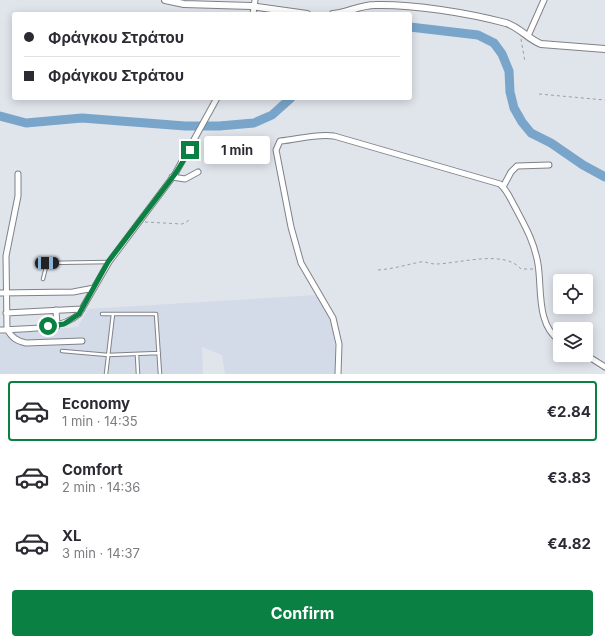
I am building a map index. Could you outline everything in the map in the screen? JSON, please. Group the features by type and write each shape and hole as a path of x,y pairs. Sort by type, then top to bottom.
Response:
{"street":[{"path":"165,0 184,4 239,5 292,12"},
{"path":"253,12 255,0"},
{"path":"528,36 544,0"},
{"path":"340,12 363,6 399,6 480,17 510,24 541,44 605,49"},
{"path":"0,330 57,326 73,319 82,309 108,262 172,177 198,134 216,100"},
{"path":"338,374 339,344 333,318 301,262 292,233 276,150 280,141 325,135 334,136 492,181 503,187 527,227 538,267 540,296 546,323 553,337"},
{"path":"503,187 510,172 516,166 549,165"},
{"path":"172,177 185,179 198,172"},
{"path":"18,174 18,196 6,256 3,293 8,329 11,336 19,342 82,341"},
{"path":"3,293 73,292 94,288"},
{"path":"6,313 82,309"},
{"path":"56,310 57,326"},
{"path":"593,360 605,368"}],"lane":[{"path":"43,279 47,263 108,262"},
{"path":"102,314 156,314 160,374"},
{"path":"106,374 112,314"},
{"path":"62,351 108,355 159,353"},
{"path":"137,355 138,374"}],"path":[{"path":"522,32 520,42 525,62"},
{"path":"539,94 605,100"},
{"path":"139,220 148,223 173,225 187,222 190,218"},
{"path":"378,270 401,267 421,262 434,264 468,260 508,260 517,264 521,269 531,270 538,267"}],"shaded area":[{"path":"317,295 329,317 333,331 336,356 335,374 225,374 222,355 202,347 203,374 0,374 0,335 78,327 88,309"}],"waterway":[{"path":"412,27 478,35 494,43 502,54 509,71 510,92 514,108 522,122 531,133 551,143 583,165 605,177"},
{"path":"0,116 26,123 82,118 185,126 219,126 254,123 272,115 289,100"}],"route":[{"path":"48,326 64,324 79,314 108,262 175,174 190,150"}]}
